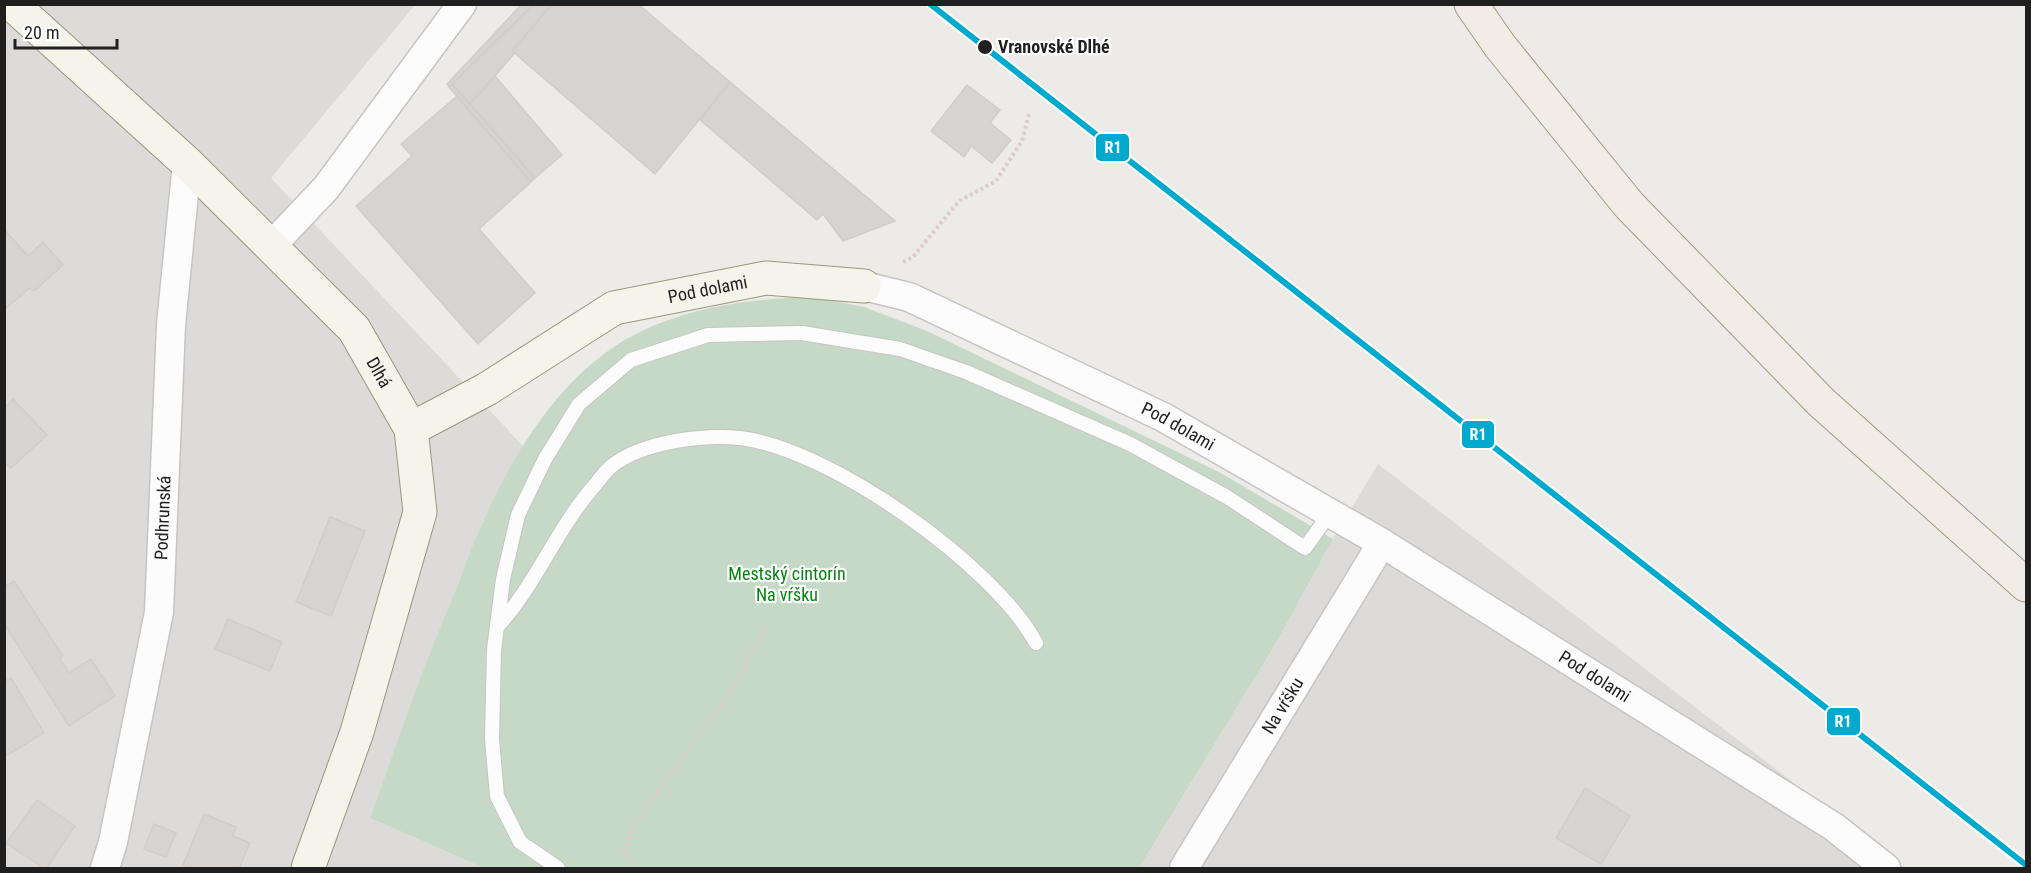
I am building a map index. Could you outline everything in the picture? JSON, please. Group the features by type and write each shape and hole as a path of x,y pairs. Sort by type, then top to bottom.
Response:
{"main road":[{"path":"1471,4 1500,46 1629,205 1821,402 2026,585"}],"street":[{"name":"Dlhá","path":"12,4 188,163 354,329 411,429 420,512 357,732 308,868"},
{"path":"272,245 326,188 462,4"},
{"name":"Podhrunská","path":"105,868 113,842 159,612 171,325 188,163"},
{"name":"Pod dolami","path":"411,429 488,389 614,308 766,278 864,286 909,297 1163,417 1382,543 1834,827 1886,868"},
{"name":"Na vŕšku","path":"1184,868 1382,543"}],"lane":[{"path":"558,868 520,842 497,796 492,739 497,627 503,579 518,515 545,459 579,404 631,360 708,335 802,333 900,349 966,372 1130,444 1227,496 1305,548 1330,513"},
{"path":"497,627 517,606 576,507 613,465 650,448 694,437 741,438 791,453 834,472 947,546 991,584 1025,623 1036,644"}],"path":[{"path":"864,286 913,257 959,201 996,181 1022,141 1029,114"},
{"path":"638,868 623,853 632,827 727,696 767,625"}],"shaded area":[{"path":"5,5 415,5 271,178 524,447 486,515 463,570 370,818 484,868 5,868"},
{"path":"1378,464 1905,868 1139,868 1276,643 1333,539"}],"green space":[{"name":"Mestský cintorín Na vŕšku","path":"816,297 864,307 927,331 1219,472 1333,539 1276,643 1139,868 484,868 370,818 426,664 491,504 532,431 567,387 608,351 656,325 735,303"}],"building":[{"path":"522,4 534,4 449,87 447,84"},
{"path":"534,4 552,4 512,51 515,53 470,104 452,84"},
{"path":"552,4 638,4 730,82 655,174 512,51"},
{"path":"495,76 562,155 535,178 470,104"},
{"path":"730,82 895,221 843,241 823,214 817,220 700,120"},
{"path":"452,84 470,104 467,108 449,87"},
{"path":"967,85 1000,110 990,123 1011,140 992,163 971,146 964,157 931,131"},
{"path":"457,96 531,182 479,229 535,293 478,344 356,206 412,156 401,144"},
{"path":"470,104 535,178 531,182 467,108"},
{"path":"4,229 28,256 43,242 63,265 34,291 30,288 4,310"},
{"path":"13,399 47,435 11,468 4,462 4,408"},
{"path":"330,517 365,531 331,616 296,602"},
{"path":"14,581 63,656 60,659 69,673 91,659 115,696 69,726 4,624 4,587"},
{"path":"228,619 282,642 270,671 215,649"},
{"path":"11,678 44,733 4,757 4,682"},
{"path":"1585,788 1630,816 1601,864 1556,838"},
{"path":"37,800 75,826 47,868 43,868 6,843"},
{"path":"204,814 236,827 233,836 250,843 239,868 193,868 183,865"},
{"path":"154,824 176,833 166,857 144,849"}],"transit line":[{"name":"R1","path":"930,4 2026,865"}],"place":[{"name":"Vranovské Dlhé","path":"985,47"}]}
